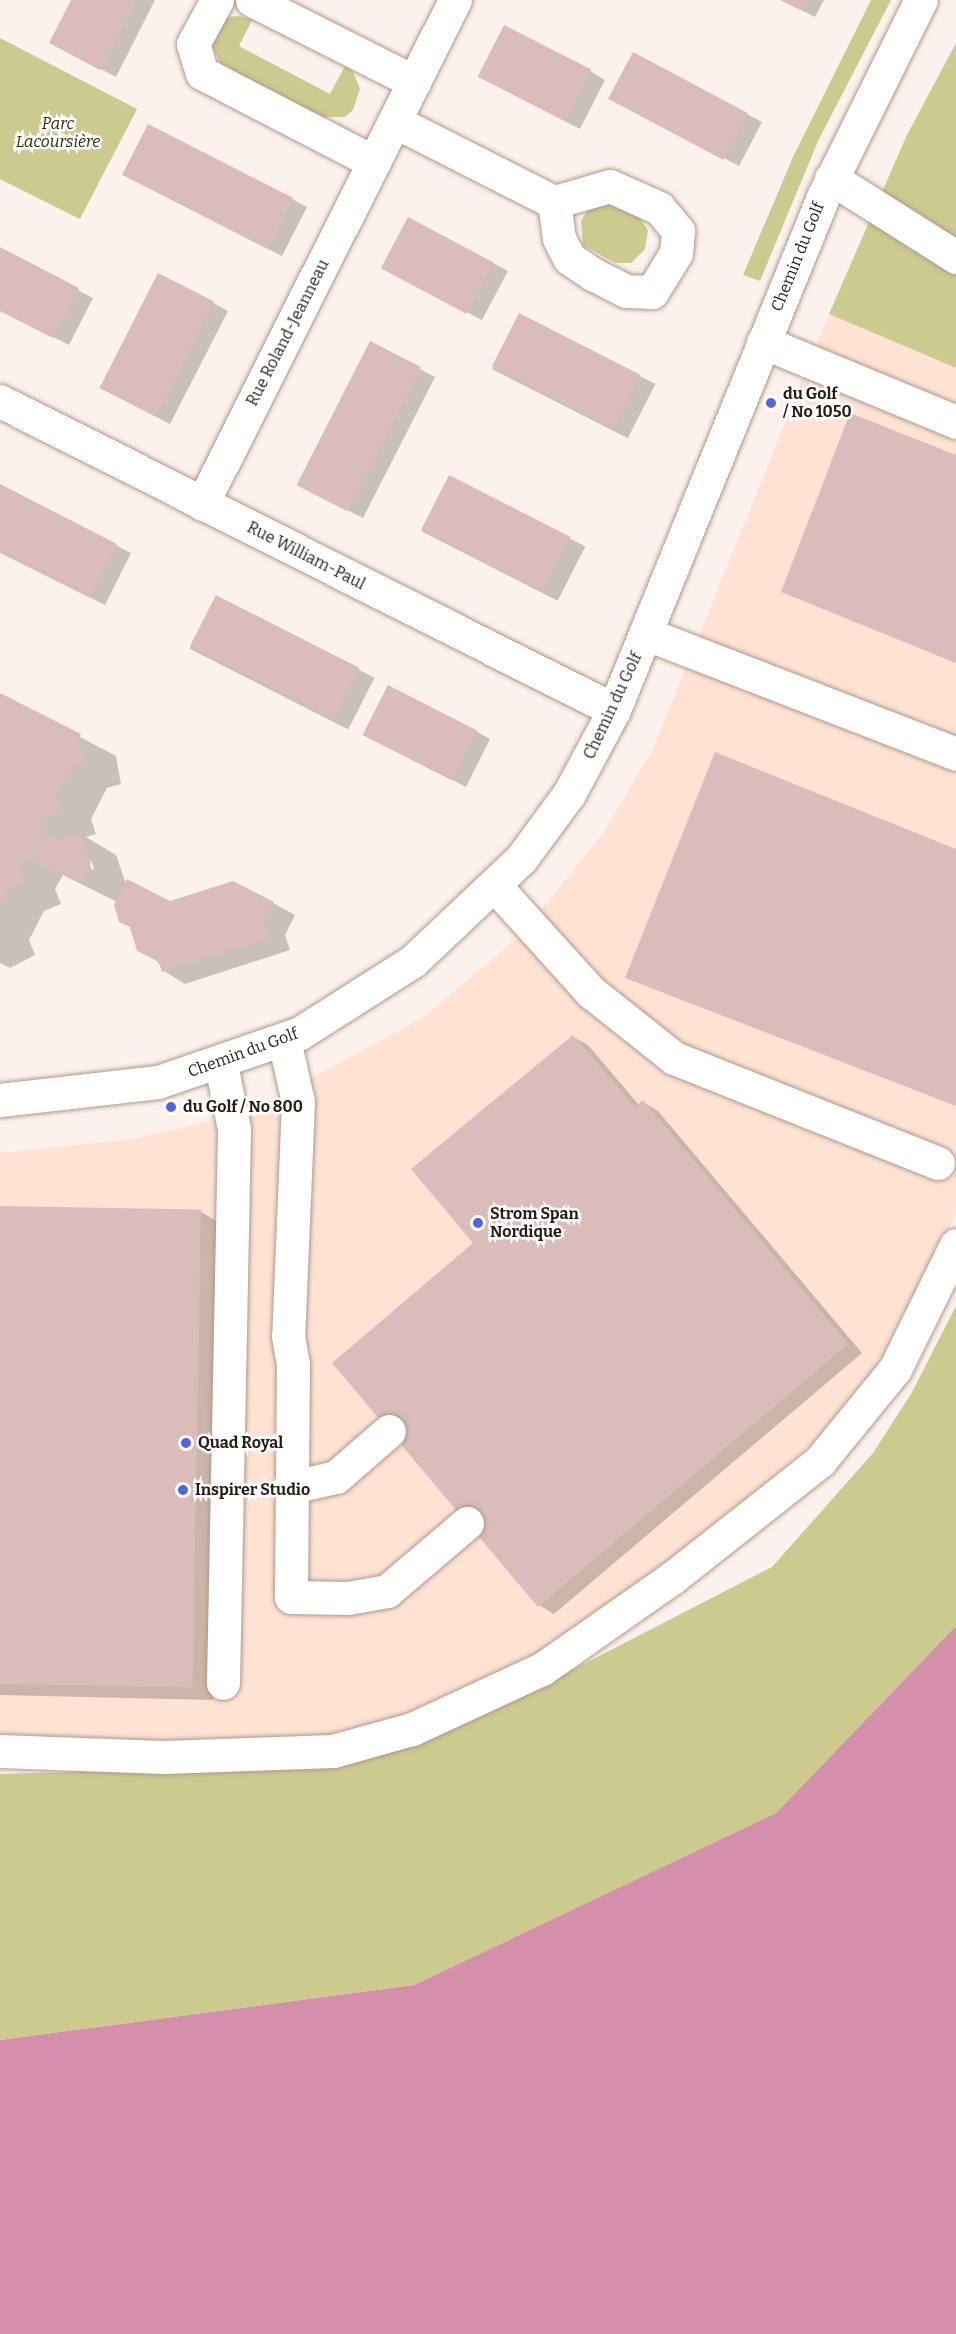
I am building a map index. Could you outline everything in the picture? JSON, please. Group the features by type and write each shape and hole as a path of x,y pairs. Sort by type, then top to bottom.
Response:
{"street":[{"path":"218,0 193,44 202,73 374,162"},
{"path":"252,0 414,82"},
{"name":"Rue Roland-Jeanneau","path":"202,504 455,0"},
{"name":"Chemin du Golf","path":"0,1100 114,1090 221,1064 284,1040 351,1004 413,961 496,887 569,794 614,710 647,634 831,178 921,0"},
{"path":"394,121 554,202"},
{"path":"831,178 956,257"},
{"path":"763,342 956,422"},
{"name":"Rue William-Paul","path":"0,401 614,710"},
{"path":"647,634 956,754"},
{"path":"496,887 591,992 674,1058 938,1163"},
{"path":"284,1040 298,1102 288,1318 292,1487 291,1597 348,1598 387,1591 467,1523"},
{"path":"221,1064 234,1129 223,1683"},
{"path":"0,1751 164,1757 333,1751 412,1729 543,1669 672,1578 820,1461 895,1369 956,1245"},
{"path":"292,1487 336,1476 389,1431"}],"shaded area":[{"path":"829,314 956,368 956,1213 919,1294 869,1380 831,1427 758,1489 647,1578 530,1661 363,1734 296,1741 89,1743 0,1733 0,1153 132,1139 215,1120 275,1098 424,1017 521,935 603,833 653,749"},
{"path":"956,1626 956,2334 0,2334 0,2040 414,1985 776,1813"}],"green space":[{"path":"871,0 891,0 818,141 760,281 743,275 793,157"},
{"path":"239,16 252,20 239,46 330,94 345,66 353,72 360,89 353,110 345,117 323,117 221,64 212,46 214,35 228,17"},
{"name":"Parc Lacoursière","path":"0,38 137,109 80,219 0,179"},
{"path":"956,43 956,368 829,314 906,137"},
{"path":"608,202 638,216 648,230 645,249 631,263 615,263 583,245 581,221 587,211"},
{"path":"956,1306 956,1626 776,1813 414,1985 0,2040 0,1774 341,1764 510,1702 772,1567 873,1453 911,1394"}],"building":[{"path":"71,0 136,0 100,70 49,43"},
{"path":"780,0 805,0 800,10"},
{"path":"504,25 591,69 565,121 478,77"},
{"path":"633,52 748,113 723,160 608,99"},
{"path":"148,124 293,198 267,249 122,175"},
{"path":"408,217 494,263 466,314 381,268"},
{"path":"0,247 79,288 53,338 0,311"},
{"path":"158,273 214,302 156,417 99,388"},
{"path":"519,313 640,375 613,428 492,366"},
{"path":"370,341 421,367 347,511 296,485"},
{"path":"850,413 956,455 956,663 781,592"},
{"path":"449,475 570,537 542,591 421,529"},
{"path":"0,484 117,544 90,598 0,553"},
{"path":"216,595 359,668 334,719 190,646"},
{"path":"388,685 477,730 452,780 363,735"},
{"path":"0,693 81,734 78,740 86,763 71,768 55,797 61,813 46,818 38,832 56,841 80,833 91,863 80,883 26,856 20,868 26,883 8,890 0,906"},
{"path":"715,752 956,849 956,1106 625,978"},
{"path":"127,879 170,901 233,881 274,902 263,922 269,938 162,972 159,962 137,951 130,927 119,922 114,905"},
{"path":"573,1035 635,1107 643,1100 848,1344 538,1607 332,1363 473,1243 411,1169"},
{"path":"0,1206 201,1210 193,1687 0,1684"}],"place":[{"name":"du Golf / No 1050","path":"771,403"},
{"name":"du Golf / No 800","path":"171,1107"},
{"name":"Strom Span Nordique","path":"478,1223"},
{"name":"Quad Royal","path":"186,1443"},
{"name":"Inspirer Studio","path":"183,1490"}]}
